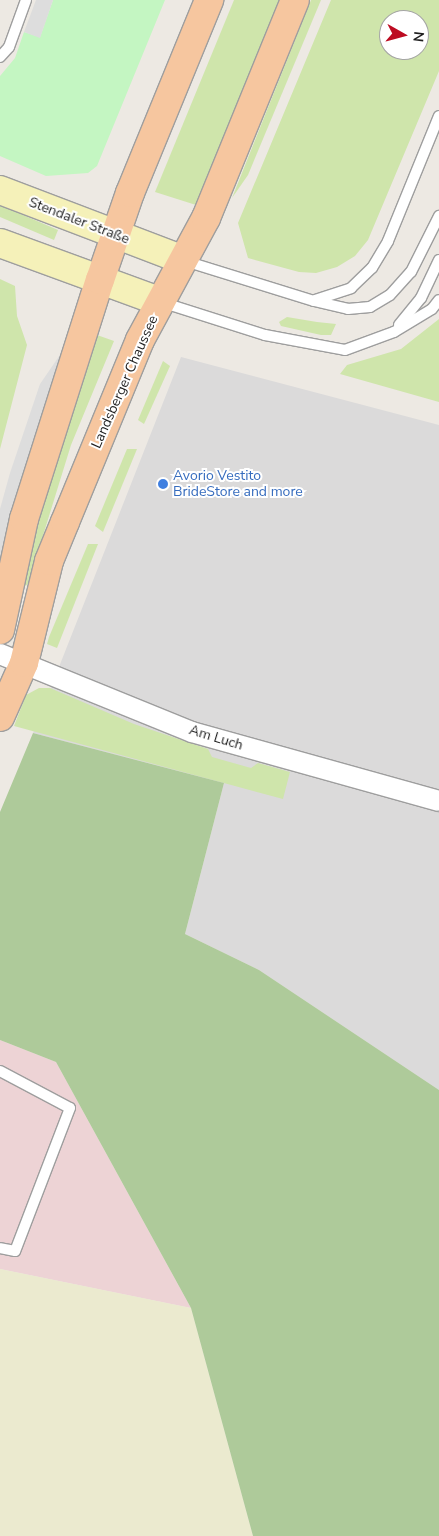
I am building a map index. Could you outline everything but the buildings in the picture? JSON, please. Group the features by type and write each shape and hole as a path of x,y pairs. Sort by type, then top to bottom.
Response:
{"main road":[{"path":"0,630 24,519 100,280 115,236 209,0"},
{"name":"Landsberger Chaussee","path":"0,717 12,659 49,561 140,340 150,298 171,256 206,218 295,0"},
{"name":"Stendaler Straße","path":"0,190 115,236 171,256"},
{"path":"0,242 150,298"}],"street":[{"name":"Am Luch","path":"12,659 192,732 439,801"}],"lane":[{"path":"0,57 9,47 26,0"},
{"path":"314,301 350,288 372,268 392,234 439,116"},
{"path":"171,256 238,280 314,301 348,309 370,307 390,295 412,272 439,216"},
{"path":"394,332 421,298 439,260"},
{"path":"150,298 314,347 345,350 394,332 432,309 439,300"},
{"path":"0,1071 70,1108 15,1251 0,1248"}],"shaded area":[{"path":"36,0 53,0 40,38 24,32"},
{"path":"64,349 39,424 0,558 0,509 10,473 40,384"},
{"path":"181,357 439,425 439,1090 259,970 185,934 224,783 33,733"},
{"path":"0,1040 56,1062 191,1308 0,1269"}],"green space":[{"path":"53,0 165,0 97,166 88,173 46,176 0,156 0,76 15,58 24,32 40,37"},
{"path":"234,0 279,0 196,205 155,192"},
{"path":"311,0 321,0 248,175 232,198"},
{"path":"331,0 439,0 439,71 368,240 355,256 337,267 316,273 299,272 248,258 238,223"},
{"path":"0,205 58,230 54,240 0,217"},
{"path":"0,279 15,286 17,316 27,345 0,449"},
{"path":"287,317 336,324 331,335 321,335 281,326 279,322"},
{"path":"439,319 439,402 340,374 347,365 401,349"},
{"path":"97,335 114,341 71,445 28,584 22,588 49,481"},
{"path":"163,361 170,366 144,424 138,420"},
{"path":"127,449 137,449 103,532 95,526"},
{"path":"88,544 98,544 57,648 47,644 49,637"},
{"path":"39,688 50,688 134,724 208,749 212,757 251,768 258,763 290,772 283,799 14,726 26,695"},
{"path":"33,733 224,783 185,934 259,970 439,1090 439,1536 253,1536 191,1308 56,1062 0,1040 0,812"},
{"path":"0,1269 191,1308 253,1536 0,1536"}],"place":[{"name":"Avorio Vestito BrideStore and more","path":"163,484"}]}
